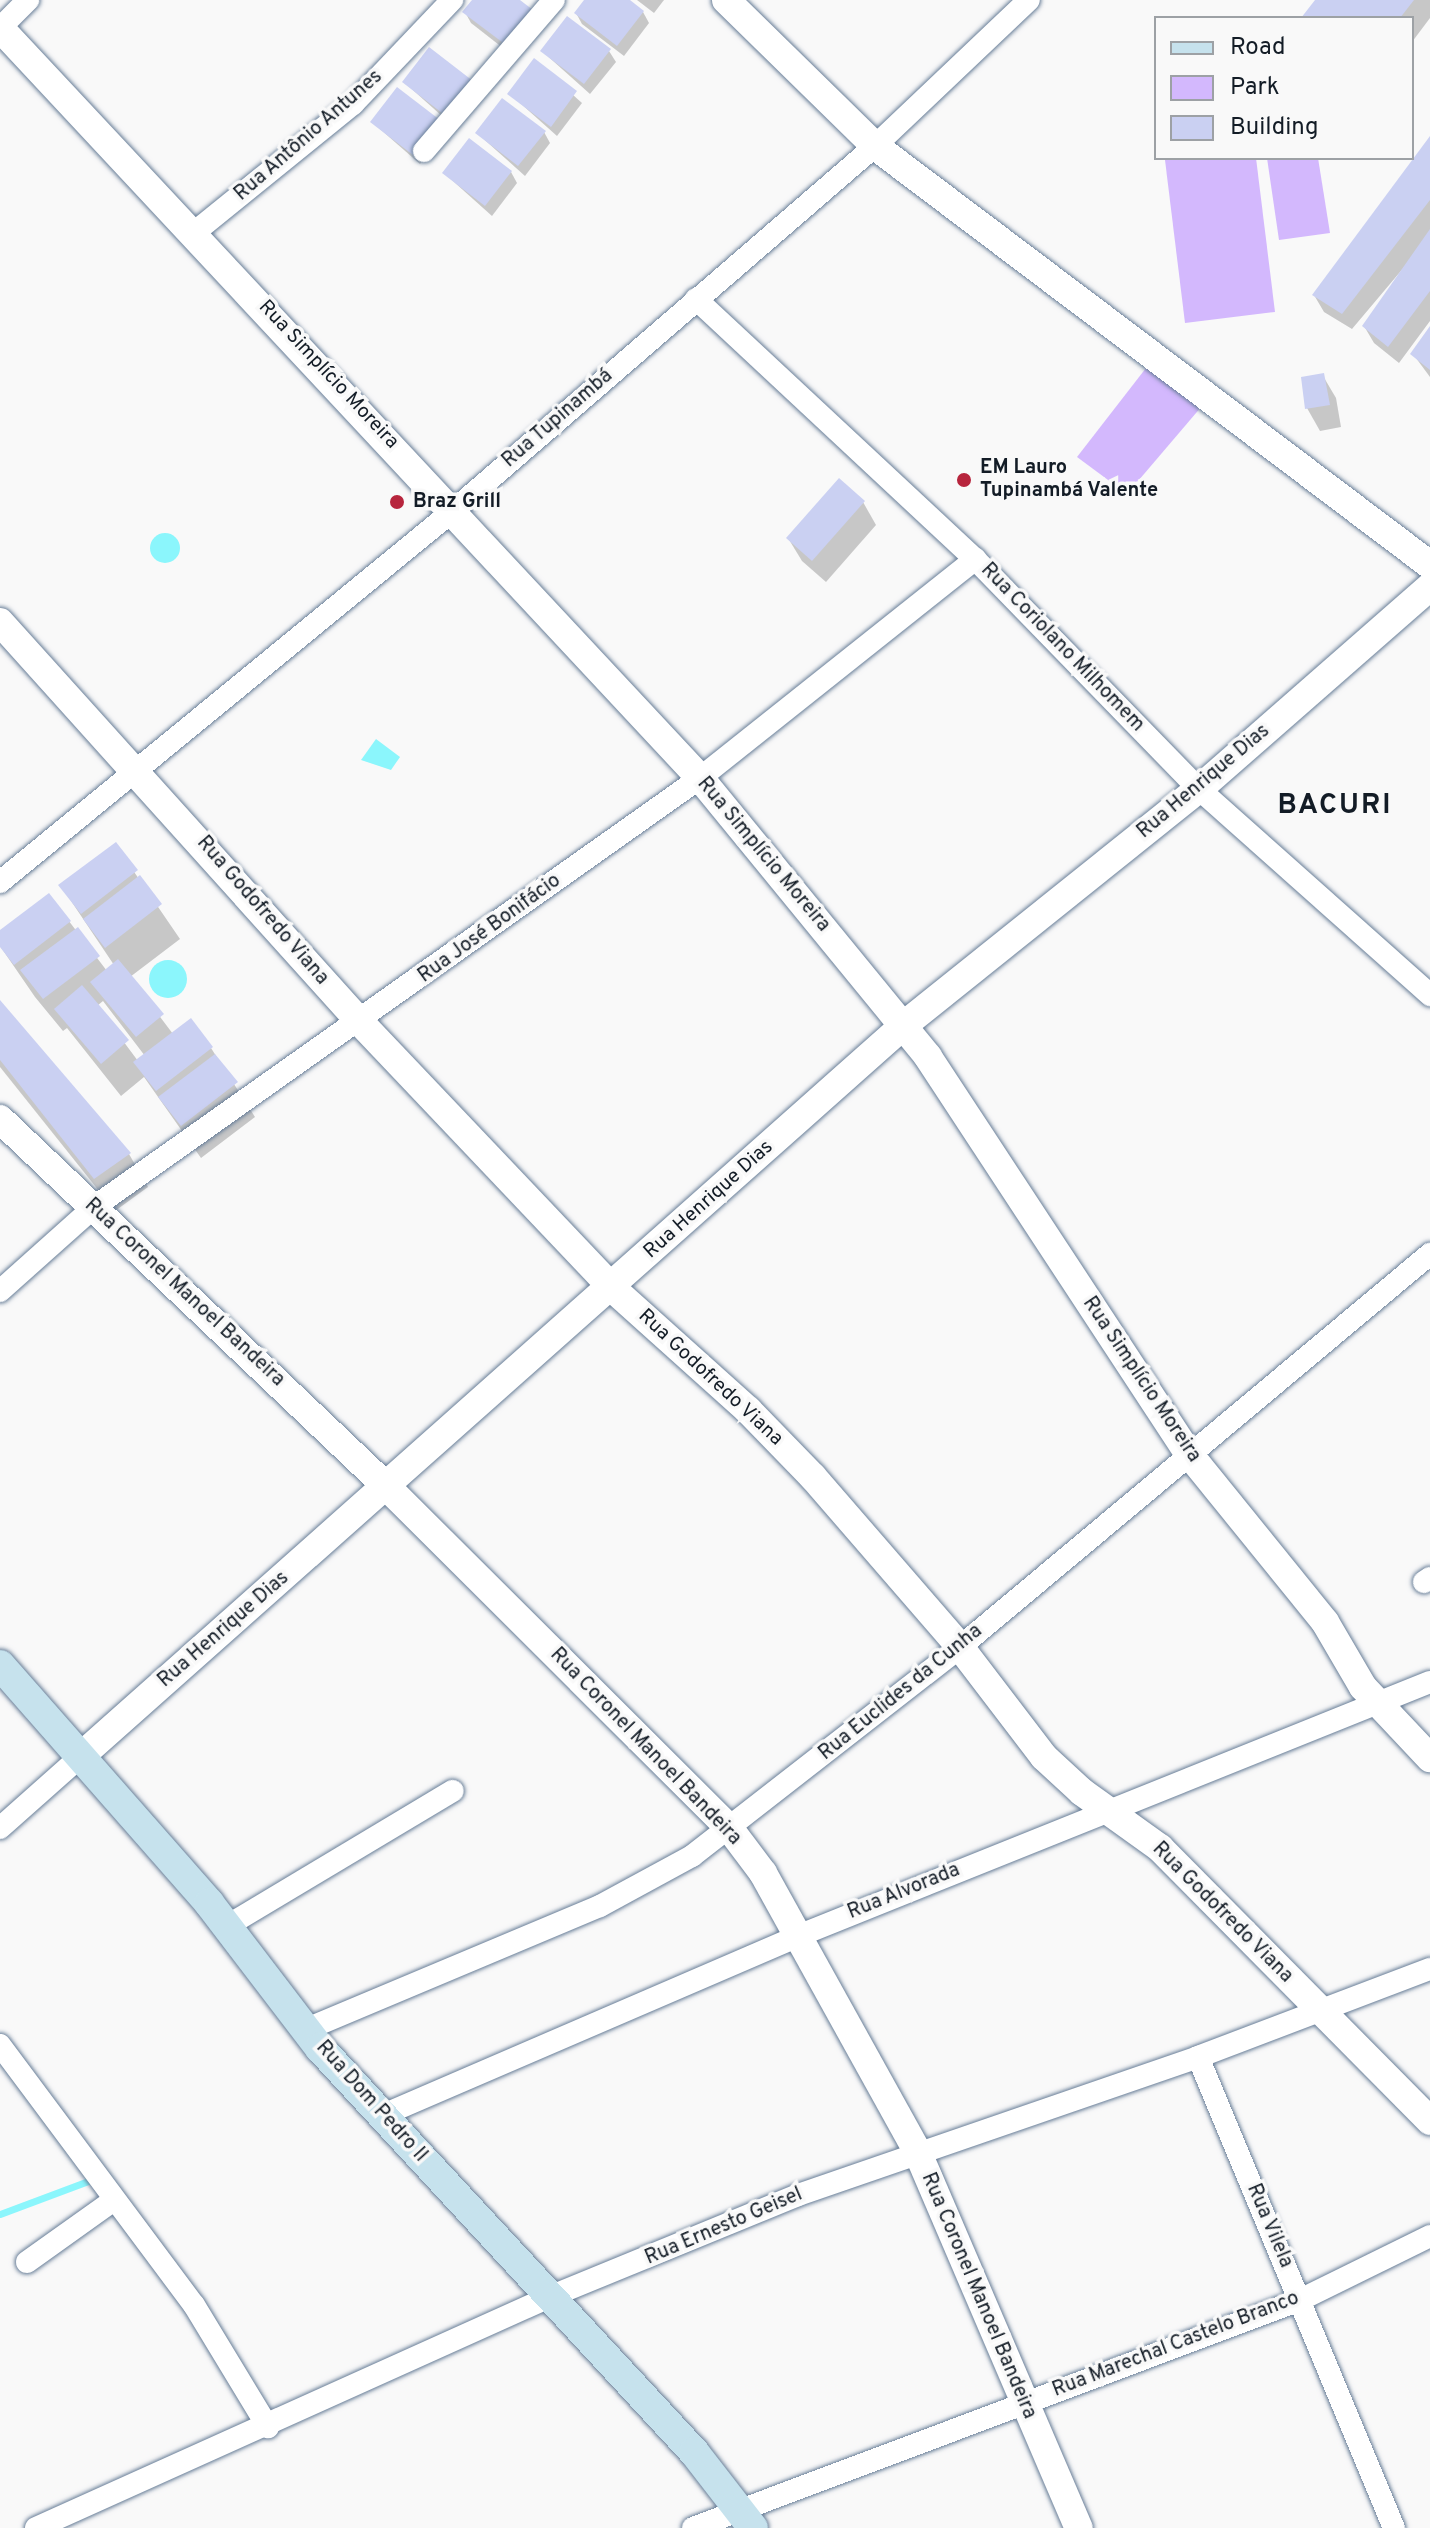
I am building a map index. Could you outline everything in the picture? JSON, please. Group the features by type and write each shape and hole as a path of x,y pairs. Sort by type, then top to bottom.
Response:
{"main road":[{"name":"Rua Dom Pedro II","path":"0,1665 227,1926 314,2039 747,2518"}],"street":[{"path":"0,28 28,0"},
{"name":"Rua Antônio Antunes","path":"195,232 353,104 452,0"},
{"path":"424,151 554,0"},
{"path":"726,0 875,146 1430,565"},
{"name":"Rua Tupinambá","path":"0,882 454,510 875,146 1029,0"},
{"name":"Rua Simplício Moreira","path":"0,28 195,232 700,778 904,1025 1189,1454 1325,1622 1370,1694 1430,1758"},
{"name":"Rua Coriolano Milhomem","path":"696,299 975,559 1199,789 1430,995"},
{"name":"Rua José Bonifácio","path":"0,1291 94,1207 360,1022 700,778 975,559"},
{"name":"Rua Henrique Dias","path":"0,1828 612,1288 904,1025 1199,789 1430,587"},
{"name":"Rua Godofredo Viana","path":"0,622 136,768 360,1022 612,1288 748,1410 960,1647 1044,1757 1082,1792 1160,1848 1204,1889 1320,2013 1430,2121"},
{"name":"Rua Coronel Manoel Bandeira","path":"0,1119 387,1487 730,1829 763,1873 918,2153 1022,2403 1079,2528"},
{"name":"Rua Euclides da Cunha","path":"314,2039 652,1880 730,1829 960,1647 1430,1254"},
{"name":"Rua Alvorada","path":"374,2107 794,1927 1106,1810 1370,1694 1430,1682"},
{"path":"227,1926 453,1791"},
{"name":"Rua Ernesto Geisel","path":"36,2528 268,2427 547,2298 798,2195 1198,2057 1430,1969"},
{"path":"0,2045 194,2305 268,2427"},
{"name":"Rua Vilela","path":"1198,2057 1394,2528"},
{"path":"27,2262 114,2200"},
{"name":"Rua Marechal Castelo Branco","path":"693,2528 747,2518 1022,2403 1300,2300 1430,2236"}],"green space":[{"path":"1165,160 1256,160 1275,312 1185,323"},
{"path":"1267,160 1318,160 1330,233 1279,240"},
{"path":"1146,368 1202,406 1127,494 1077,457"}],"water":[{"path":"165,533 176,537 180,548 176,559 165,563 154,559 150,548 154,537"},
{"path":"376,739 400,757 391,770 361,760"},
{"path":"168,960 181,966 187,979 181,992 168,998 155,992 149,979 155,966"}],"building":[{"path":"472,0 520,0 533,10 506,45 462,12"},
{"path":"584,0 630,0 644,11 617,46 574,13"},
{"path":"1315,0 1414,0 1402,16 1303,16"},
{"path":"567,16 611,49 584,84 540,51"},
{"path":"429,47 473,81 446,116 402,82"},
{"path":"534,58 577,91 551,127 507,94"},
{"path":"397,87 440,120 413,155 370,122"},
{"path":"502,98 546,131 518,166 475,133"},
{"path":"1430,136 1430,200 1342,314 1312,295"},
{"path":"469,138 512,171 485,206 442,173"},
{"path":"1430,229 1430,291 1388,347 1362,326"},
{"path":"1430,326 1430,370 1410,354"},
{"path":"1324,373 1330,405 1305,409 1301,377"},
{"path":"839,478 865,501 812,561 786,538"},
{"path":"116,842 138,870 81,914 58,885"},
{"path":"140,875 162,904 105,948 83,919"},
{"path":"49,893 71,921 14,965 0,947 0,930"},
{"path":"78,927 100,956 43,999 20,970"},
{"path":"118,959 164,1014 136,1037 90,982"},
{"path":"82,985 129,1040 101,1064 54,1009"},
{"path":"0,1000 131,1153 94,1179 0,1060"},
{"path":"191,1018 213,1047 156,1091 133,1062"},
{"path":"215,1054 238,1082 181,1126 158,1097"}],"waterway":[{"path":"0,2214 91,2180"}],"place":[{"name":"EM Lauro Tupinambá Valente","path":"964,480"},
{"name":"Braz Grill","path":"397,502"}],"district":[{"name":"BACURI","path":"1335,806"}]}
